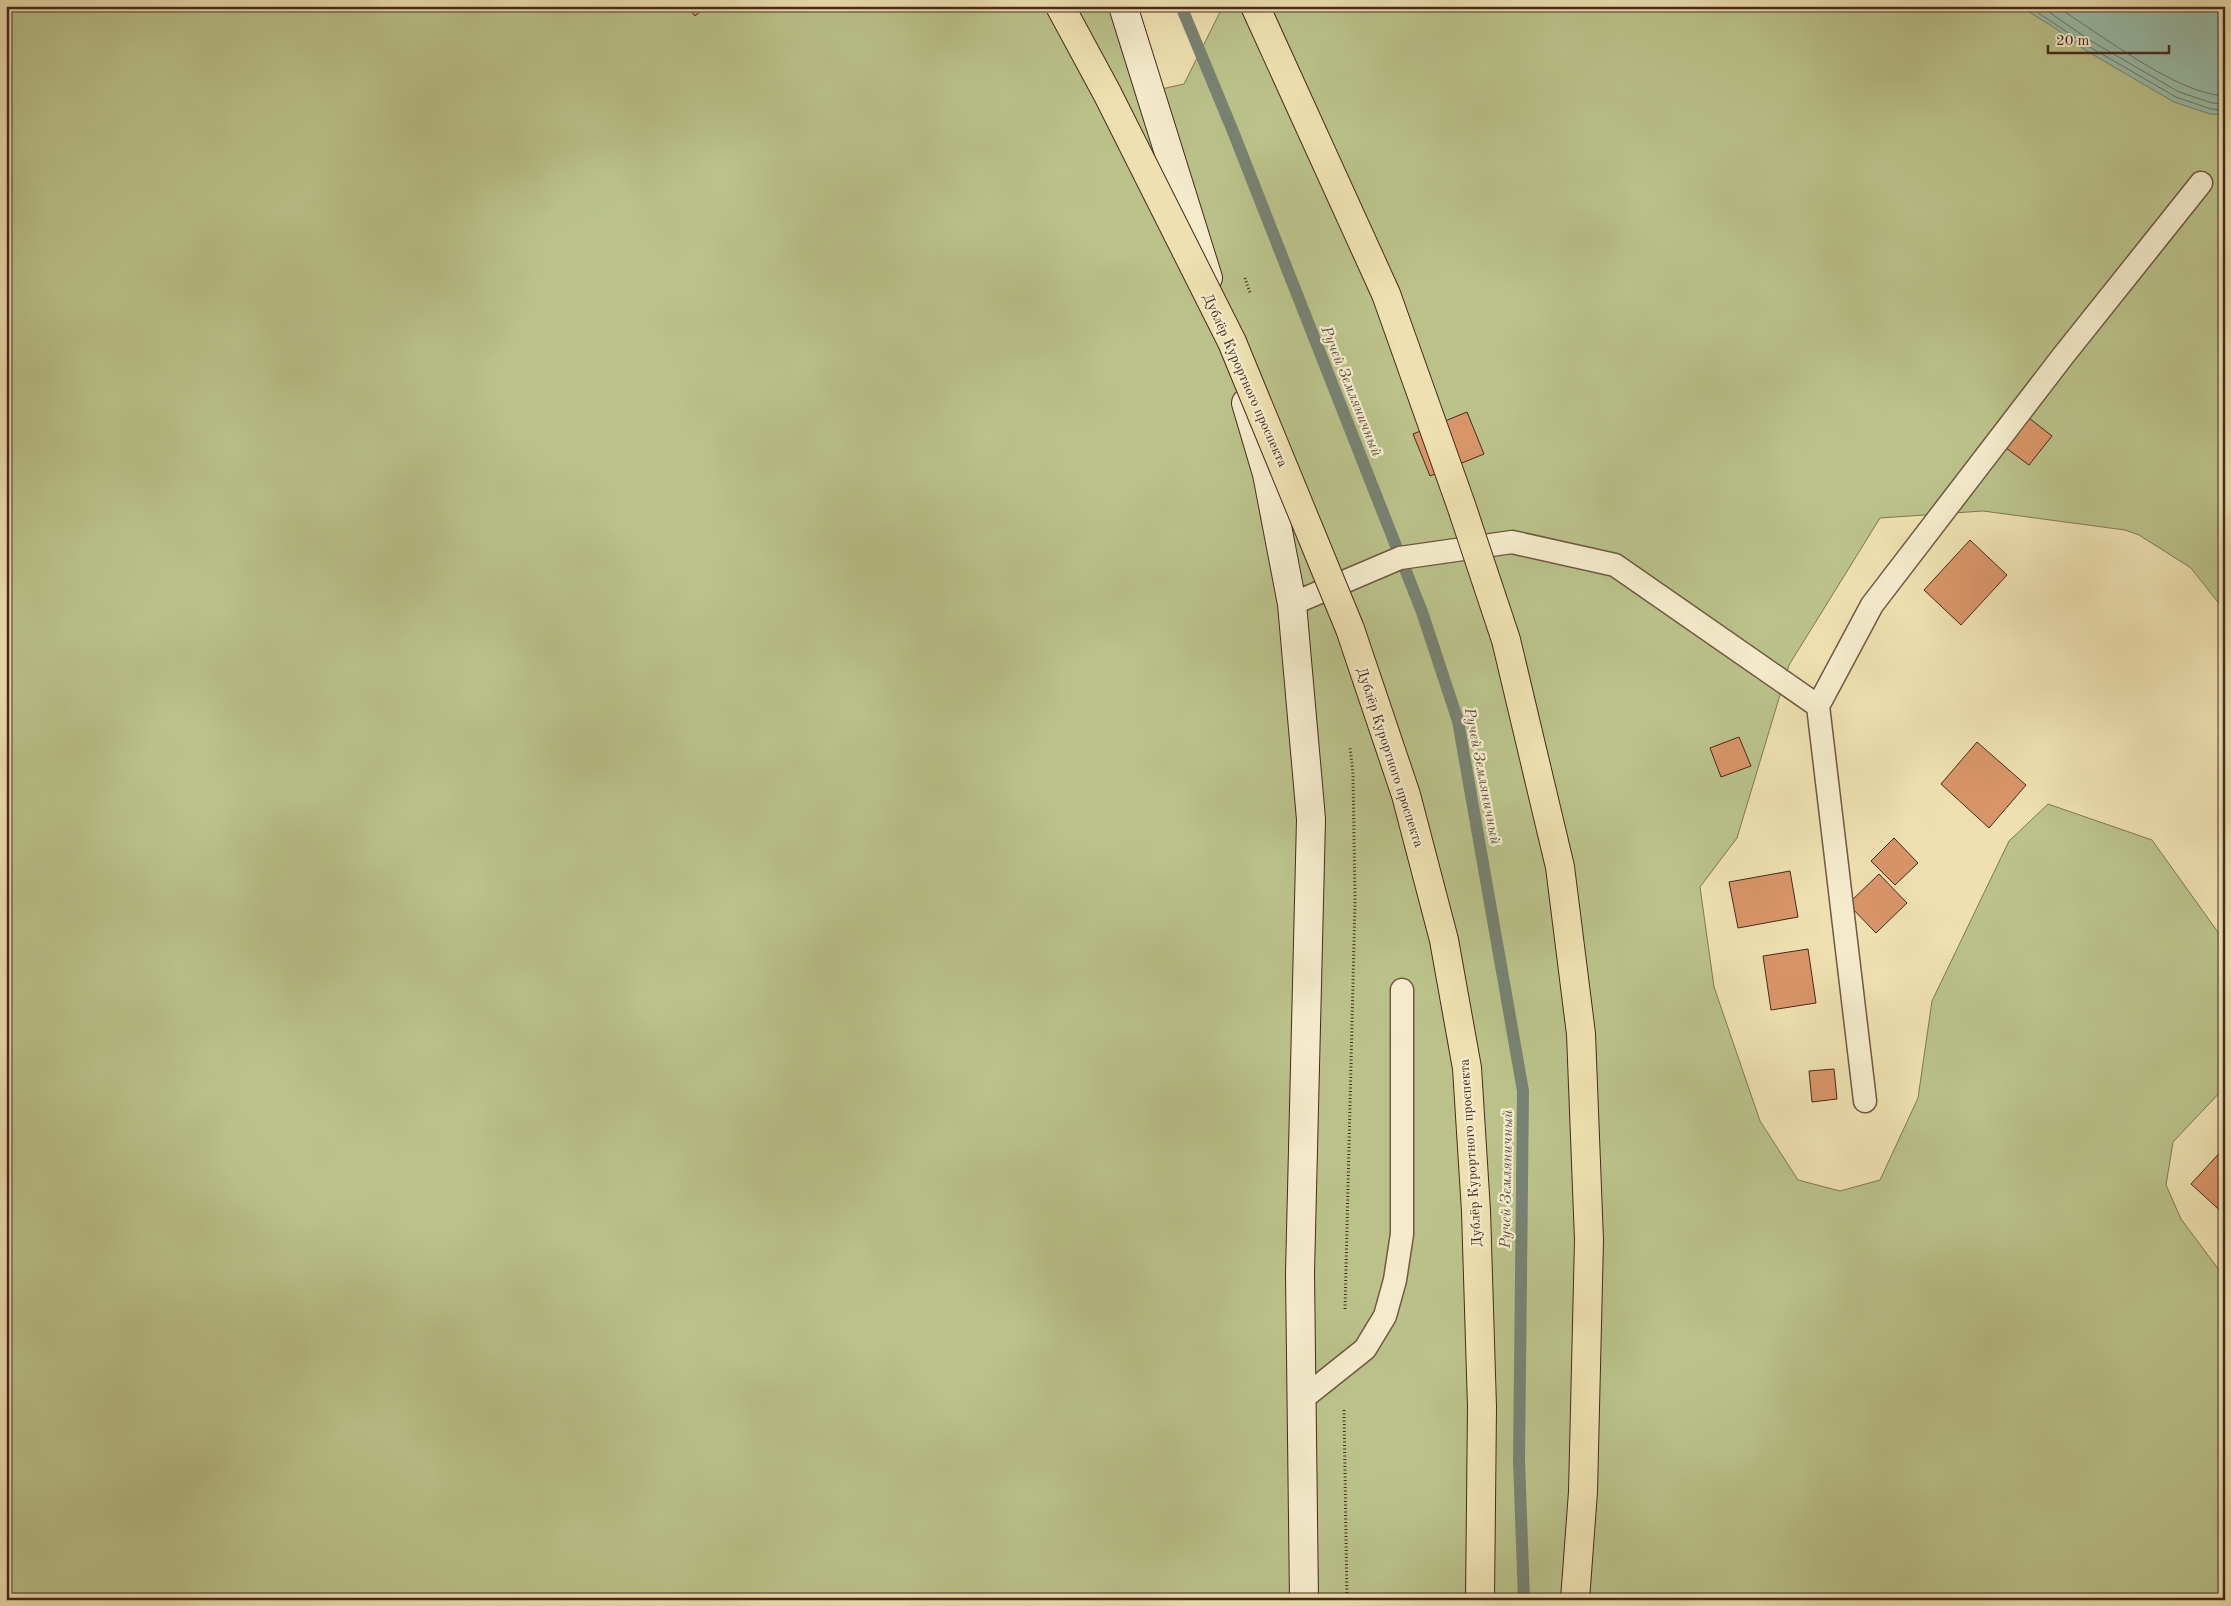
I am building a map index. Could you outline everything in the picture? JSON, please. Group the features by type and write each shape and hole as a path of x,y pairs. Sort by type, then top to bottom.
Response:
{"main road":[{"name":"Дублёр Курортного проспекта","path":"1060,6 1107,93 1232,342 1350,629 1412,815 1444,940 1467,1068 1476,1211 1482,1407 1480,1600"},
{"path":"1122,6 1224,328 1267,474 1292,604 1311,819 1300,1273 1304,1600"},
{"path":"1255,6 1386,294 1506,640 1560,867 1581,1034 1589,1240 1583,1492 1575,1600"}],"lane":[{"path":"1865,1101 1818,706 1872,605 2063,356 2201,183"},
{"path":"1292,604 1400,558 1512,542 1615,565 1818,706"},
{"path":"1301,1400 1365,1349 1385,1316 1396,1280 1402,1234 1402,990"}],"path":[{"path":"1344,1410 1347,1600"}],"green space":[{"path":"6,6 1118,6 1148,92 1184,84 1223,6 2225,6 2225,611 2191,568 2139,535 2125,530 1983,511 1880,518 1789,665 1737,838 1700,887 1714,987 1760,1121 1798,1180 1840,1191 1880,1180 1918,1098 1932,1001 2009,841 2048,804 2152,840 2225,942 2225,1087 2173,1142 2166,1185 2181,1219 2225,1278 2225,1600 6,1600"}],"water":[{"path":"2019,6 2225,6 2225,115 2210,114 2174,102 2085,50 2052,26"}],"building":[{"path":"687,6 707,6 695,16"},
{"path":"1467,412 1484,454 1430,476 1413,434"},
{"path":"2029,418 2052,436 2029,465 2006,448"},
{"path":"1970,540 2007,575 1961,625 1924,590"},
{"path":"1739,737 1751,766 1721,777 1710,748"},
{"path":"1977,742 2026,785 1989,828 1941,784"},
{"path":"1894,838 1918,863 1895,885 1871,861"},
{"path":"1790,871 1798,917 1738,928 1729,882"},
{"path":"1879,874 1907,903 1876,933 1848,904"},
{"path":"1808,949 1816,1003 1771,1010 1763,956"},
{"path":"1834,1069 1837,1099 1812,1102 1809,1071"},
{"path":"2225,1147 2225,1215 2191,1184"}],"waterway":[{"name":"Ручей Земляничный","path":"1181,6 1232,129 1422,612 1458,721 1523,1091 1519,1461 1524,1600"}]}
